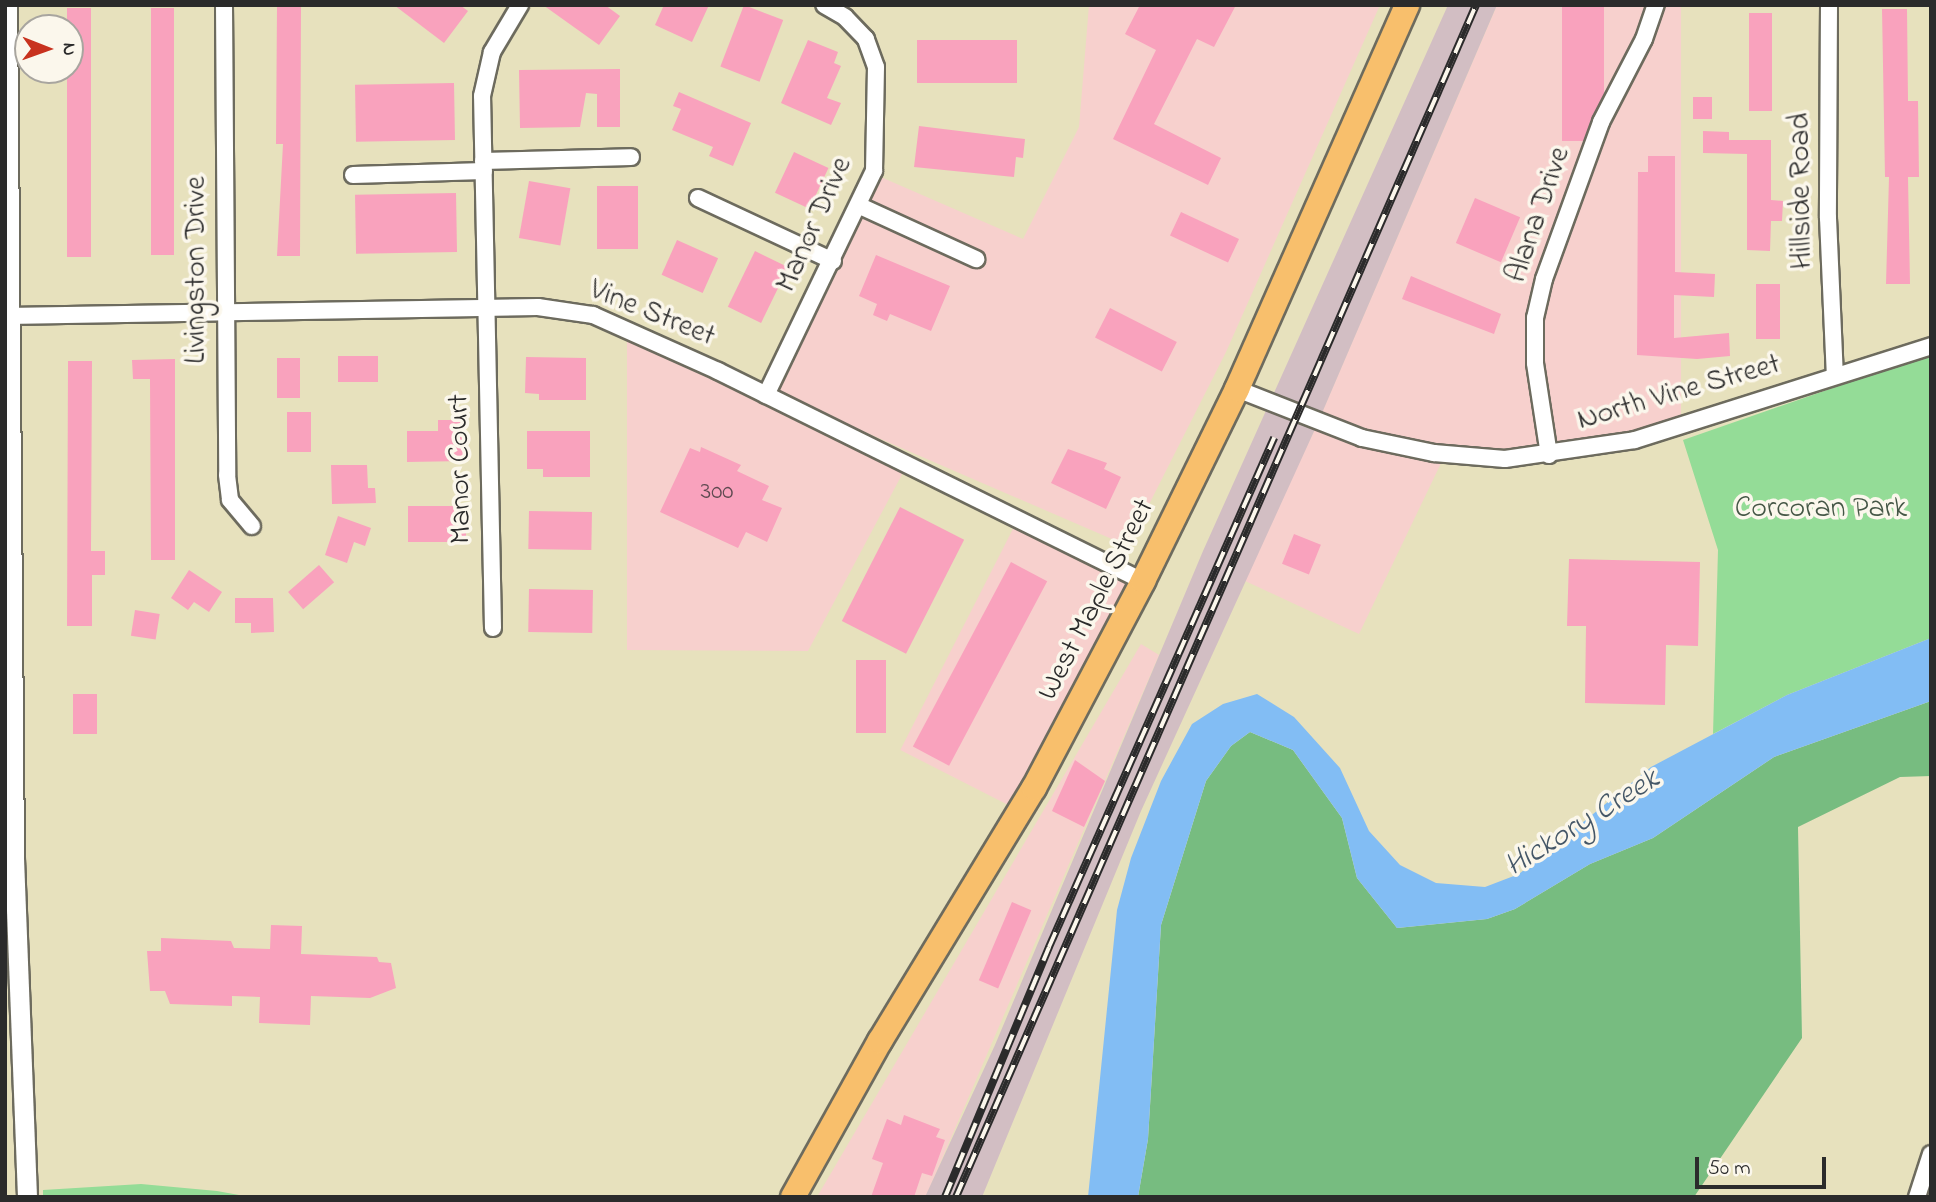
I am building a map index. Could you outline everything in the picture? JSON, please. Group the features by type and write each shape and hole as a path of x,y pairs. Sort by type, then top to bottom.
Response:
{"main road":[{"name":"West Maple Street","path":"793,1197 880,1041 1034,788 1143,581 1237,389 1407,5"}],"street":[{"path":"7,5 5,177 9,858 27,1197"},
{"name":"Livingston Drive","path":"224,5 227,475 230,500 252,526"},
{"name":"Manor Drive","path":"766,396 860,206 874,171 876,67 866,38 845,17 824,5"},
{"name":"Alana Drive","path":"1549,455 1535,362 1535,318 1544,279 1601,121 1644,39 1656,5"},
{"name":"Hillside Road","path":"1829,5 1828,218 1835,376"},
{"path":"485,309 482,96 492,52 516,6"},
{"path":"353,175 631,157"},
{"path":"698,198 833,261"},
{"path":"860,206 976,259"},
{"name":"Vine Street","path":"7,316 224,315 538,307 593,315 766,396 1143,581"},
{"name":"Manor Court","path":"485,309 493,628"},
{"name":"North Vine Street","path":"1237,389 1362,438 1397,447 1470,457 1549,455 1635,440 1931,346"},
{"path":"1917,1197 1931,1154"}],"shaded area":[{"path":"1089,5 1380,5 1226,352 1128,546 763,388 867,171 1023,239 1079,127"},
{"path":"1448,5 1497,5 1316,427 1141,811 982,1197 925,1197 995,1045 1203,551"},
{"path":"1497,5 1681,5 1681,422 1544,450 1505,453 1398,442 1320,417"},
{"path":"627,333 906,467 808,651 627,650"},
{"path":"1316,427 1443,459 1359,634 1243,580"},
{"path":"1017,521 1137,582 1021,811 900,750"},
{"path":"1141,644 1159,655 926,1196 817,1197"}],"green space":[{"name":"Corcoran Park","path":"1931,354 1931,638 1787,695 1713,734 1718,550 1683,440"},
{"path":"1931,701 1931,776 1900,777 1798,827 1802,1038 1694,1197 1138,1197 1148,1139 1161,925 1206,781 1231,746 1250,732 1293,750 1342,818 1357,878 1397,928 1487,919 1515,909 1590,864 1653,838 1774,757"},
{"path":"141,1184 250,1197 43,1197 43,1190"}],"water":[{"name":"Hickory Creek","path":"1931,638 1931,701 1774,757 1653,838 1590,864 1515,909 1487,919 1397,928 1357,878 1342,818 1293,750 1250,732 1231,746 1206,781 1161,925 1148,1139 1138,1197 1088,1197 1117,910 1131,858 1161,781 1192,724 1223,704 1257,694 1294,717 1340,768 1369,831 1400,865 1436,883 1485,887 1519,874 1651,767 1787,695"}],"building":[{"path":"394,5 460,5 468,11 444,43"},
{"path":"543,5 605,5 620,16 599,45"},
{"path":"664,5 709,5 692,42 655,25"},
{"path":"744,5 783,20 760,82 720,67"},
{"path":"1140,5 1236,5 1214,47 1197,39 1154,124 1221,158 1208,185 1113,139 1156,50 1125,34"},
{"path":"1562,5 1604,5 1604,141 1562,141"},
{"path":"277,6 301,6 300,256 277,256 283,144 276,144"},
{"path":"67,8 91,8 91,257 67,257 67,84 84,84 84,14 67,14"},
{"path":"151,8 174,8 174,255 151,255"},
{"path":"1882,9 1907,9 1908,101 1918,101 1919,177 1908,177 1910,284 1886,284 1889,177 1885,177"},
{"path":"1749,13 1772,13 1772,111 1749,111"},
{"path":"808,40 838,52 834,63 841,66 827,98 841,103 831,125 781,103"},
{"path":"917,40 1017,40 1017,83 917,83"},
{"path":"620,69 620,127 597,127 597,94 586,93 580,127 520,128 519,70"},
{"path":"454,83 455,140 356,142 355,85"},
{"path":"679,92 751,123 733,166 709,156 713,147 672,130 681,109 673,106"},
{"path":"1693,97 1712,97 1712,119 1693,119"},
{"path":"919,126 1025,139 1023,158 1016,157 1014,177 914,167"},
{"path":"1703,131 1729,132 1729,140 1771,140 1771,200 1783,201 1782,221 1771,221 1770,251 1747,250 1747,154 1703,153"},
{"path":"794,152 828,168 809,209 775,193"},
{"path":"1648,156 1675,156 1675,272 1715,274 1714,297 1674,295 1674,338 1729,333 1730,356 1697,359 1637,355 1638,172 1648,172"},
{"path":"529,181 570,188 560,245 519,238"},
{"path":"597,186 638,186 638,249 597,249"},
{"path":"456,193 457,252 356,254 355,195"},
{"path":"1475,198 1520,217 1501,262 1456,243"},
{"path":"1181,212 1239,239 1228,263 1170,236"},
{"path":"677,240 718,258 703,293 662,275"},
{"path":"755,251 788,267 761,323 728,307"},
{"path":"876,255 950,286 931,331 890,314 887,321 873,315 877,304 859,296"},
{"path":"1411,276 1501,314 1494,334 1402,299"},
{"path":"1756,284 1780,284 1780,339 1756,339"},
{"path":"1110,308 1177,342 1162,371 1095,337"},
{"path":"338,356 378,356 378,382 338,382"},
{"path":"526,357 586,358 586,400 539,400 539,394 525,393"},
{"path":"277,358 300,358 300,398 277,398"},
{"path":"175,359 175,560 151,560 150,379 133,379 132,360"},
{"path":"68,361 92,361 91,551 105,551 105,575 92,575 92,626 67,626"},
{"path":"287,412 311,412 311,452 287,452"},
{"path":"438,420 464,420 465,461 407,462 407,431 438,431"},
{"path":"527,431 590,431 590,477 543,477 543,469 527,469"},
{"path":"701,447 741,465 737,471 769,486 762,500 782,508 767,542 746,532 738,548 660,512 690,448 700,452"},
{"path":"1068,449 1107,463 1104,469 1121,477 1106,509 1051,483"},
{"path":"331,465 367,465 368,488 375,488 376,503 332,504"},
{"path":"408,506 466,506 466,542 408,542"},
{"path":"900,507 964,540 906,654 842,621"},
{"path":"529,511 592,512 591,550 528,549"},
{"path":"338,516 371,528 365,546 354,542 347,563 325,555"},
{"path":"1294,534 1321,545 1309,575 1282,564"},
{"path":"1569,559 1700,562 1698,646 1666,645 1665,705 1585,703 1586,626 1567,626"},
{"path":"1011,562 1047,581 949,766 913,747"},
{"path":"319,565 334,582 303,609 288,592"},
{"path":"189,570 222,592 209,612 194,602 188,610 171,598"},
{"path":"529,589 593,590 592,633 528,632"},
{"path":"235,598 273,598 274,632 251,633 251,623 235,623"},
{"path":"135,610 160,614 156,640 131,636"},
{"path":"856,660 886,660 886,733 856,733"},
{"path":"73,694 97,694 97,734 73,734"},
{"path":"1075,760 1105,781 1084,827 1052,811"},
{"path":"1012,902 1031,910 998,988 979,980"},
{"path":"271,925 302,926 301,954 377,957 379,962 391,963 396,988 370,998 311,996 310,1025 259,1023 260,997 232,996 232,1006 170,1004 165,991 150,991 147,951 161,951 161,938 231,941 234,948 270,949"},
{"path":"904,1115 940,1129 936,1137 945,1140 932,1176 922,1173 914,1197 871,1197 883,1163 872,1159 887,1119 901,1125"}],"railway":[{"path":"956,1197 1476,5"},
{"path":"945,1197 1049,947 1274,438"}]}
